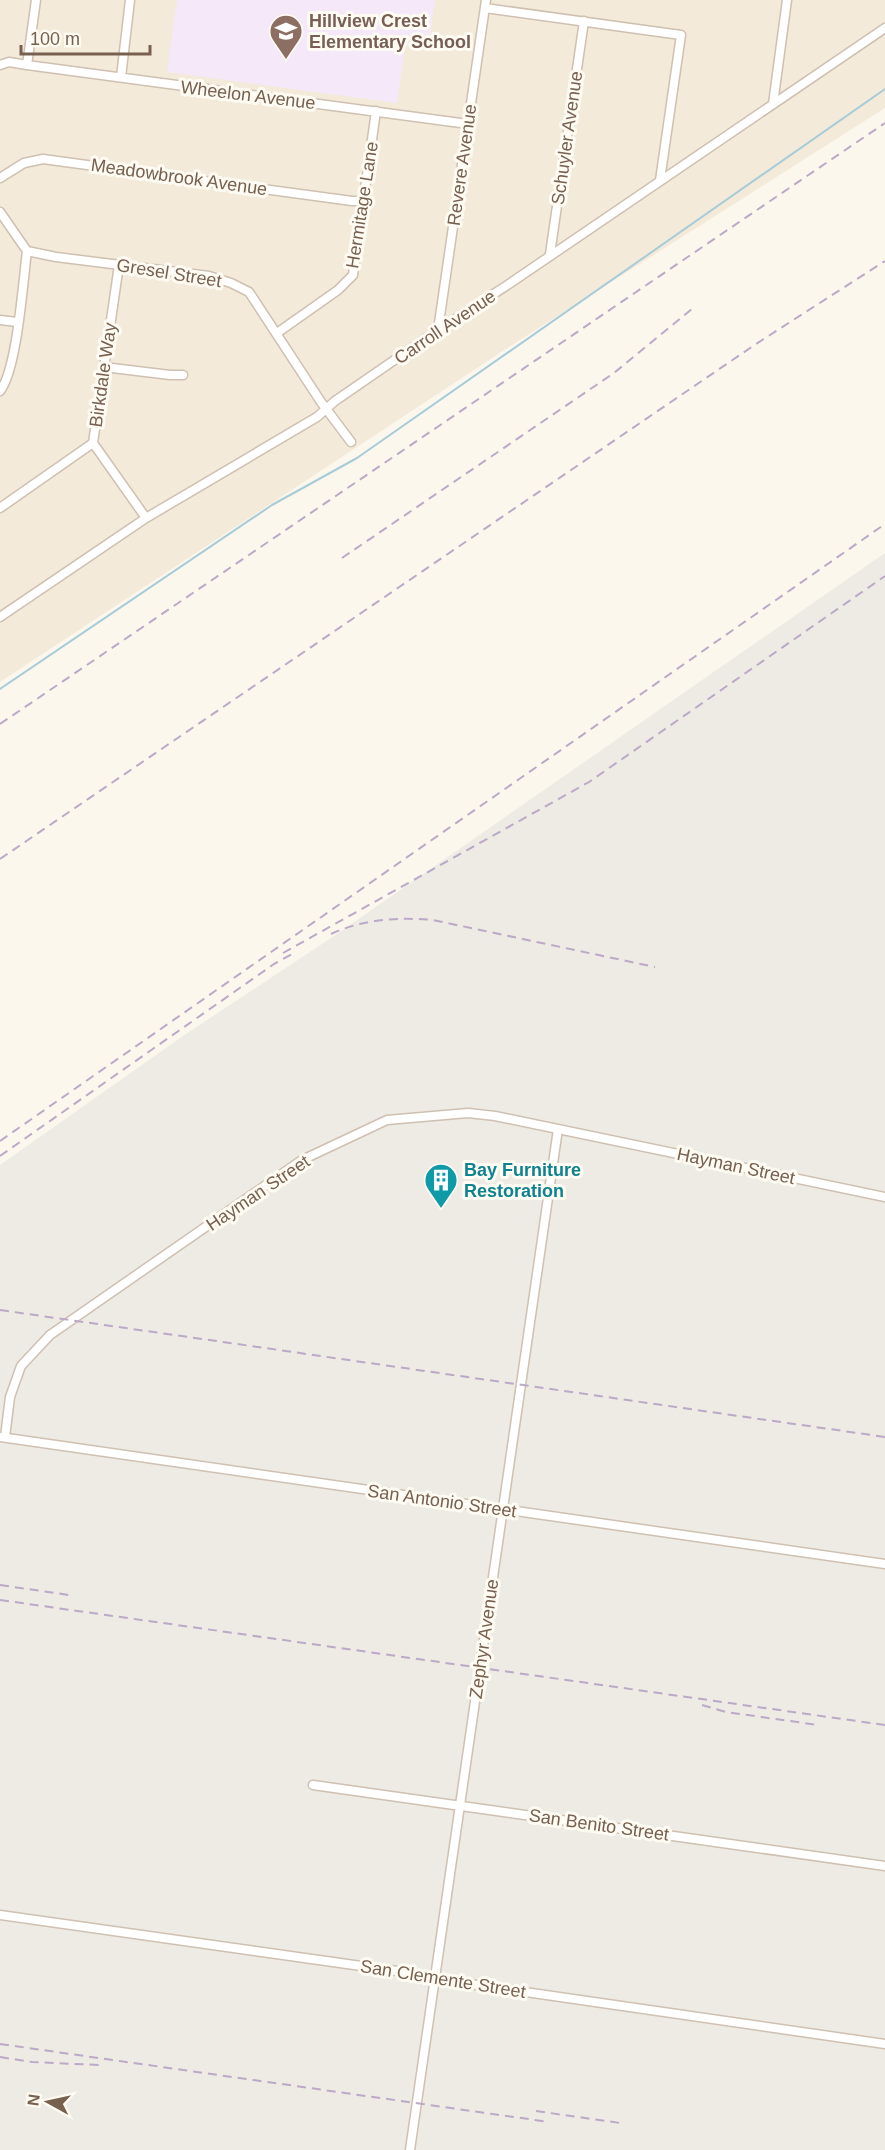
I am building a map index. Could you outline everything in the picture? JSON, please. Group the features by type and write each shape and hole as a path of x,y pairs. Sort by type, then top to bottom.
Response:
{"street":[{"path":"27,65 36,0"},
{"path":"121,77 130,0"},
{"path":"773,104 787,0"},
{"path":"486,4 681,35 660,180"},
{"name":"Revere Avenue","path":"438,330 486,4"},
{"name":"Schuyler Avenue","path":"550,255 584,21"},
{"name":"Carroll Avenue","path":"0,617 146,519 317,417 438,330 885,28"},
{"name":"Wheelon Avenue","path":"0,65 9,62 468,124"},
{"name":"Hermitage Lane","path":"277,333 338,290 353,275 376,111"},
{"name":"Meadowbrook Avenue","path":"0,178 24,163 43,159 363,201"},
{"path":"0,212 27,251 12,366 5,385 0,391"},
{"name":"Gresel Street","path":"27,251 56,257 209,276 249,292 351,442"},
{"name":"Birkdale Way","path":"0,508 93,443 119,265"},
{"path":"0,320 17,322"},
{"path":"104,368 183,375"},
{"path":"93,443 146,519"},
{"name":"Hayman Street","path":"2,1437 10,1397 21,1366 50,1335 302,1160 387,1120 468,1113 495,1116 885,1197"},
{"name":"Zephyr Avenue","path":"410,2150 558,1129"},
{"name":"San Antonio Street","path":"2,1437 885,1564"},
{"name":"San Benito Street","path":"313,1785 885,1866"},
{"name":"San Clemente Street","path":"0,1915 411,1973 435,1979 885,2044"}],"shaded area":[{"path":"0,0 885,0 885,108 509,347 0,682"},
{"name":"Hillview Crest Elementary School","path":"177,0 435,0 428,48 405,45 397,103 167,72"},
{"path":"885,553 885,2150 0,2150 0,1165 183,1036 334,936"}],"waterway":[{"path":"0,689 272,505 357,458 885,89"}],"railway":[{"path":"0,724 885,123"},
{"path":"0,859 756,344 885,261"},
{"path":"342,558 614,373 693,308"},
{"path":"0,1141 885,524"},
{"path":"283,953 589,782 885,576"},
{"path":"331,934 356,925 381,920 433,920 655,967"},
{"path":"0,1156 274,964 294,953"},
{"path":"0,1310 885,1437"},
{"path":"0,1585 69,1595"},
{"path":"0,1600 885,1725"},
{"path":"702,1705 726,1712 818,1725"},
{"path":"0,2044 549,2122"},
{"path":"0,2057 32,2062 99,2065"},
{"path":"536,2111 620,2123"}],"place":[{"name":"Hillview Crest Elementary School","path":"286,60"},
{"name":"Bay Furniture Restoration","path":"441,1209"}]}
